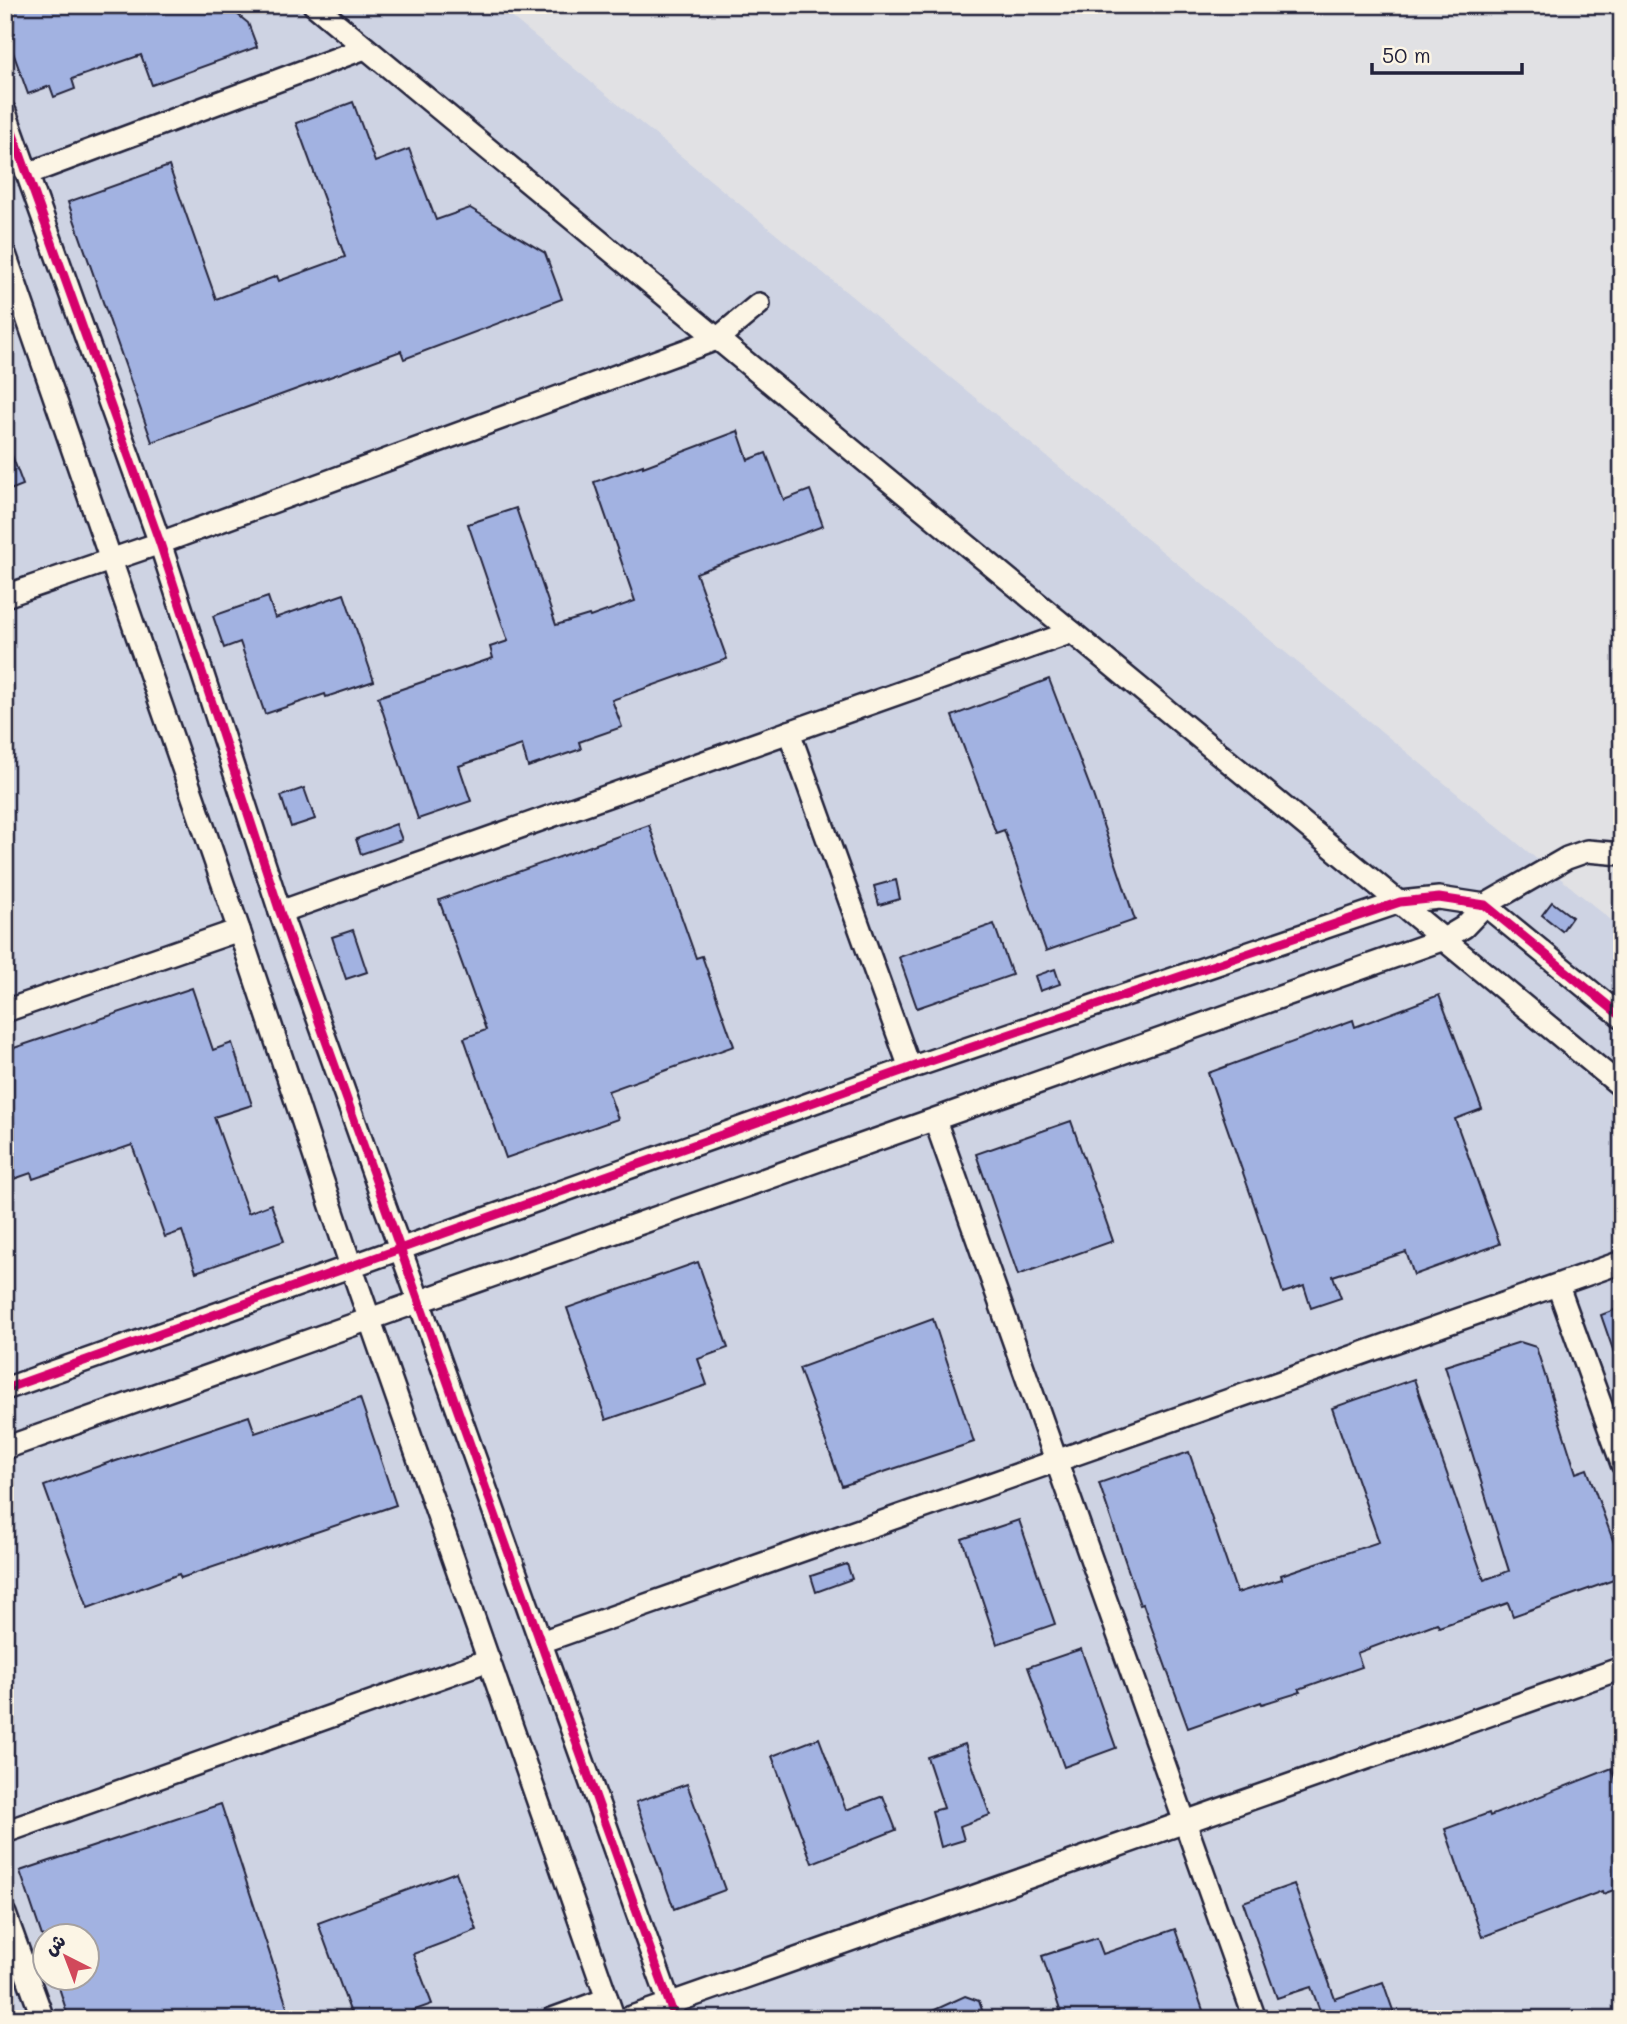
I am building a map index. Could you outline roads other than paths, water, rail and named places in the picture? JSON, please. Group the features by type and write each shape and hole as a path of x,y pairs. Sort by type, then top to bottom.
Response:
{"street":[{"path":"314,5 1622,1087"},
{"path":"27,174 365,48"},
{"path":"5,112 160,543 280,912 672,2011"},
{"path":"5,254 239,930 351,1266 610,2009 552,2019"},
{"path":"5,596 160,543 717,339 759,304"},
{"path":"280,912 1072,632"},
{"path":"789,732 910,1068"},
{"path":"5,1448 1444,939 1464,926 1485,905 1567,858 1587,851 1622,854"},
{"path":"5,1389 910,1068 1400,902 1438,898 1485,905 1622,1017"},
{"path":"5,1011 239,930"},
{"path":"935,1120 1255,2019"},
{"path":"541,1642 1622,1262"},
{"path":"1558,1286 1622,1464"},
{"path":"5,1832 489,1660"},
{"path":"626,2019 672,2011 1185,1822 1622,1668"},
{"path":"5,1914 43,2019"}]}
